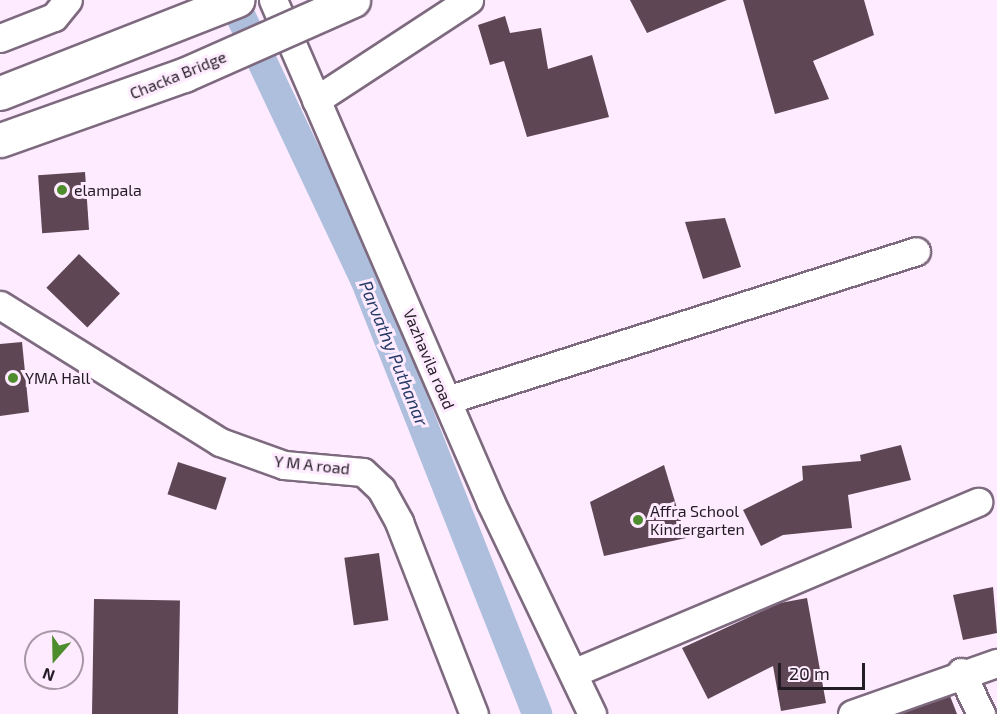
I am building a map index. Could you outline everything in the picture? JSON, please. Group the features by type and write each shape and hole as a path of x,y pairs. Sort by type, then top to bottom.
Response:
{"main road":[{"path":"0,93 237,0"},
{"name":"Chacka Bridge","path":"0,140 184,75 353,0"}],"street":[{"path":"0,38 54,17 68,0"},
{"name":"Vazhavila road","path":"273,0 447,400 592,714"},
{"path":"316,100 469,0"},
{"path":"447,400 916,251"},
{"name":"Y M A road","path":"0,304 220,442 284,465 363,472 381,489 399,522 474,714"},
{"path":"573,673 978,502"},
{"path":"852,714 961,672 997,663"},
{"path":"961,672 981,714"}],"building":[{"path":"630,0 727,0 647,33"},
{"path":"743,0 864,0 874,35 813,61 829,99 775,114"},
{"path":"505,16 510,33 541,28 548,69 592,55 609,117 527,137 504,61 490,65 478,25"},
{"name":"elampala","path":"85,172 89,230 42,233 38,175"},
{"path":"725,218 741,267 703,279 685,222"},
{"path":"79,254 120,294 87,327 46,288"},
{"name":"YMA Hall","path":"22,342 29,412 0,416 0,344"},
{"path":"901,445 911,480 848,495 852,528 783,535 761,546 743,510 803,480 802,466 861,461 860,455"},
{"path":"178,462 227,478 216,510 167,494"},
{"name":"Affra School Kindergarten","path":"664,465 686,538 604,556 590,502"},
{"path":"379,553 388,620 354,625 344,558"},
{"path":"993,587 997,633 963,640 953,595"},
{"path":"807,598 826,703 781,711 773,666 708,699 682,648 780,603"},
{"path":"94,599 180,601 178,714 92,714"},
{"path":"950,696 957,714 899,714"}],"waterway":[{"name":"Parvathy Puthanar","path":"233,0 365,279 537,714"}],"place":[{"name":"elampala","path":"62,190"},
{"name":"YMA Hall","path":"13,378"},
{"name":"Affra School Kindergarten","path":"638,520"}]}
